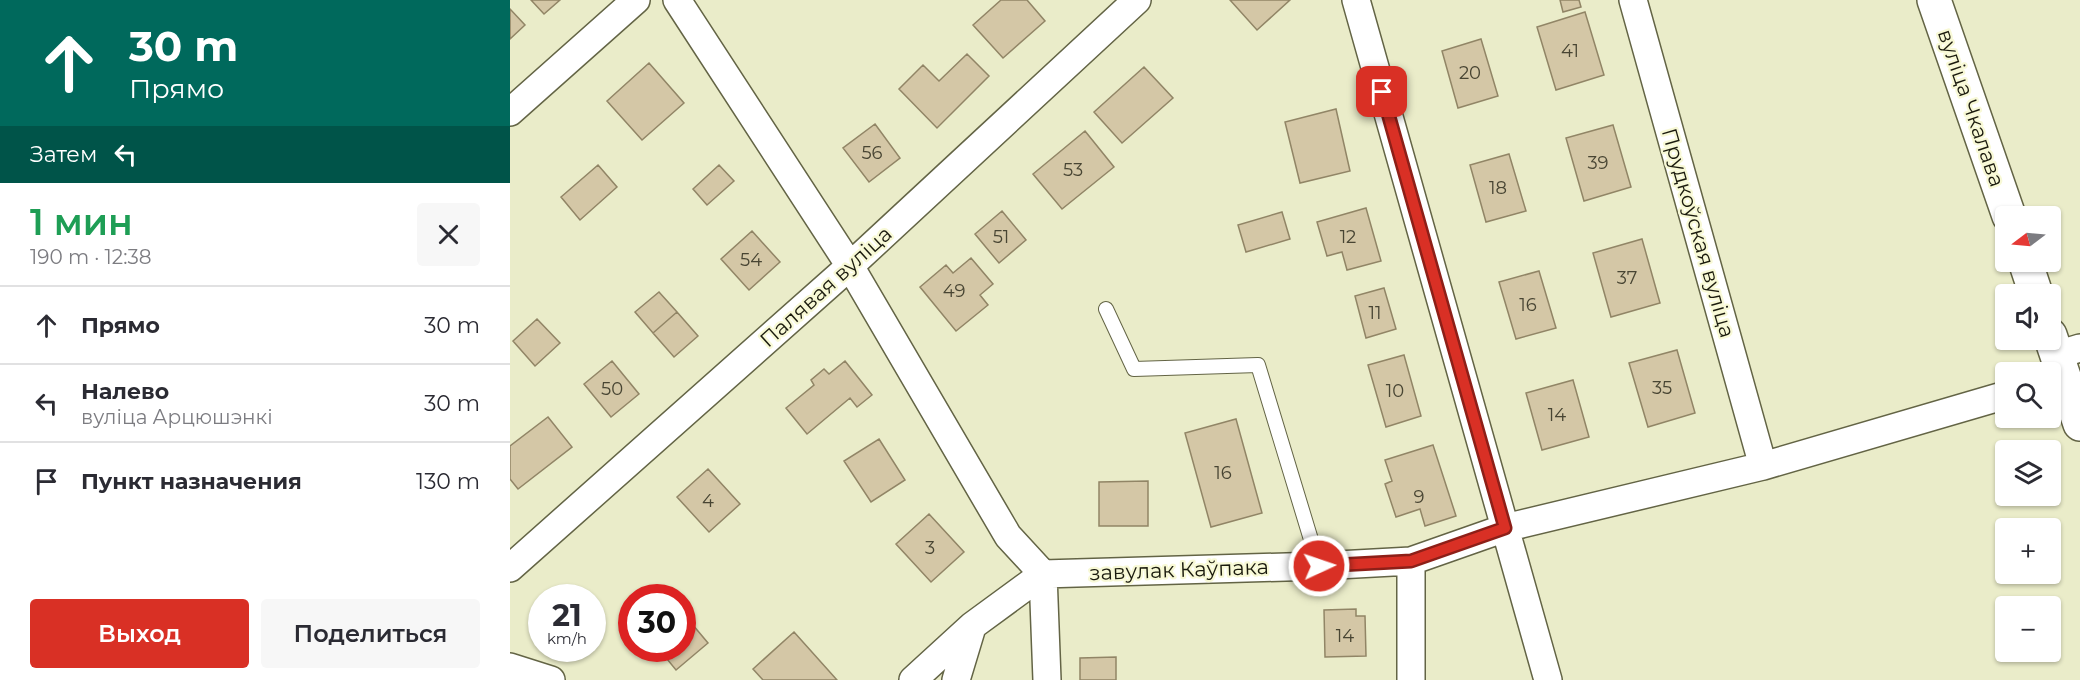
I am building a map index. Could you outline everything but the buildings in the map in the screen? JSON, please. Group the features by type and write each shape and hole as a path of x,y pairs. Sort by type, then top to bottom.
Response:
{"main road":[{"name":"вуліца Чкалава","path":"1934,0 2006,206"},
{"path":"2061,359 2080,424"}],"street":[{"path":"510,111 636,0"},
{"path":"677,0 850,266 1008,536 1043,574 1047,680"},
{"name":"Палявая вуліца","path":"510,568 850,266 1137,0"},
{"path":"1356,0 1548,680"},
{"name":"Прудкоўская вуліца","path":"1633,0 1763,466"},
{"name":"завулак Каўпака","path":"1043,574 1411,561 1505,528 1763,466 1995,398"},
{"path":"1411,561 1411,680"},
{"path":"913,680 972,626 1043,574"},
{"path":"956,680 972,626"},
{"path":"510,667 551,680"}],"lane":[{"path":"1106,309 1134,369 1258,365 1319,566"}],"route":[{"path":"1319,566 1411,561 1505,528 1382,92"}]}
